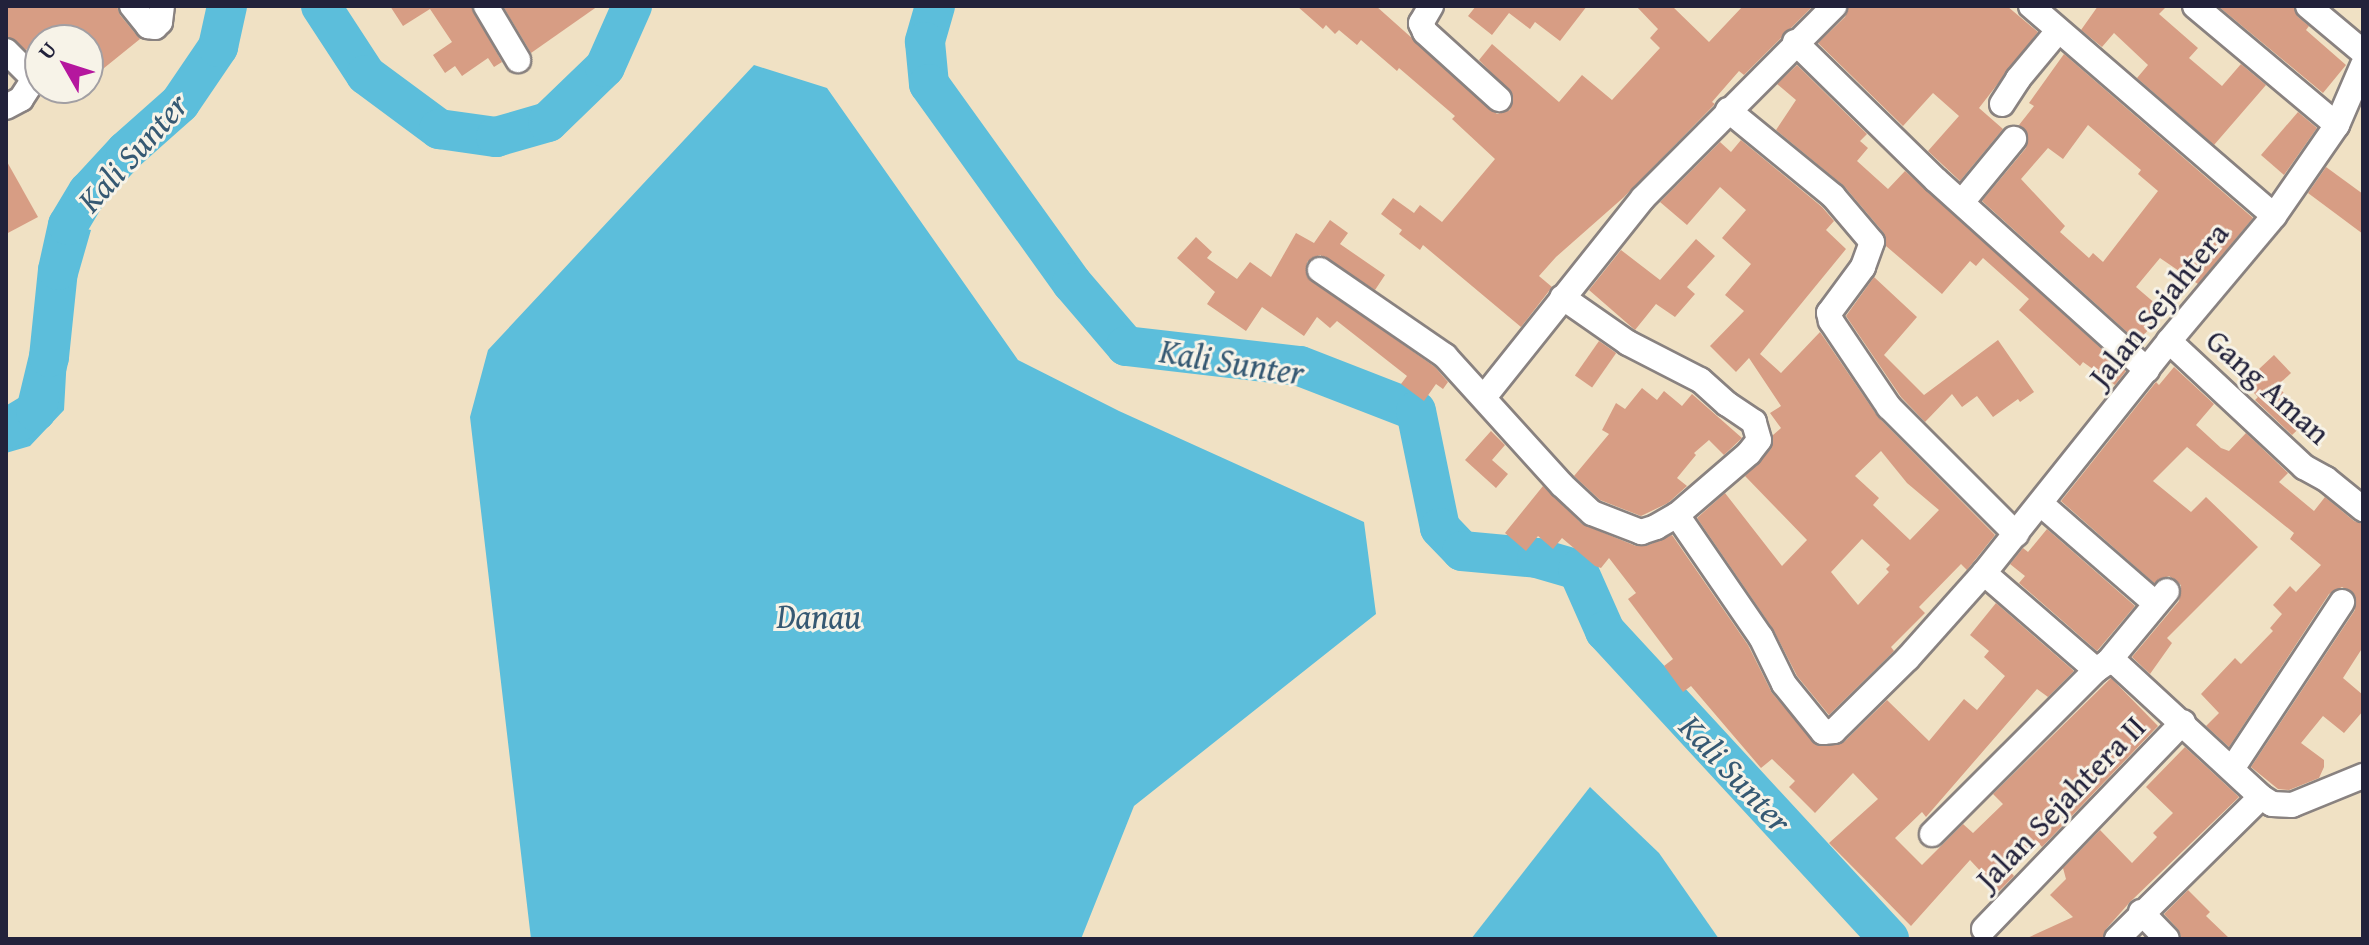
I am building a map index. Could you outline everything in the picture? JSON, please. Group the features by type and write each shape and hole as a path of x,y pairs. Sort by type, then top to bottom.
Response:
{"street":[{"path":"132,6 155,16"},
{"path":"486,6 518,60"},
{"path":"1431,6 1421,23 1425,32 1499,99"},
{"path":"1485,396 1643,198 1834,6"},
{"path":"2031,6 2274,216"},
{"path":"2195,6 2337,125"},
{"path":"2308,6 2363,52"},
{"path":"2002,104 2018,79 2058,31"},
{"path":"1795,42 1962,202 2147,370"},
{"path":"6,51 31,76 32,82 21,99 6,107"},
{"name":"Jalan Sejahtera","path":"1677,515 1761,637 1784,684 1823,732 1829,734 1908,658 1984,573 2169,341 2274,216 2337,125 2363,65"},
{"path":"1728,110 1833,196 1872,242 1863,267 1829,313 1831,321 1889,407 2016,534"},
{"path":"1962,202 2014,139"},
{"path":"1320,270 1445,356 1485,396 1562,485 1592,513 1641,532 1677,515 1749,453 1759,440 1754,422 1700,380 1628,343 1562,297"},
{"name":"Gang Aman","path":"2169,341 2304,467 2326,479 2363,509"},
{"path":"1932,834 2102,666 2157,594 2041,504"},
{"path":"1984,573 2102,666"},
{"path":"2232,769 2342,602"},
{"path":"2102,666 2116,663 2272,804 2292,805 2363,776"},
{"name":"Jalan Sejahtera II","path":"1984,929 2183,722"},
{"path":"2117,939 2261,797"},
{"path":"2141,912 2167,939"}],"water":[{"name":"Danau","path":"754,65 827,88 1018,360 1119,411 1364,522 1376,614 1134,806 1081,939 531,939 470,417 488,350"},
{"path":"119,158 88,192 69,225 91,230 70,303 64,410 30,446 6,453 6,414 23,398 41,332 42,260 71,194"},
{"path":"1590,787 1659,853 1719,939 1471,939"}],"building":[{"path":"6,6 117,6 120,15 140,39 104,68 104,24 24,24 24,49 6,36"},
{"path":"390,6 471,6 502,62 494,67 488,58 462,76 455,66 445,73 433,55 452,42 430,9 403,26"},
{"path":"503,6 598,6 531,53"},
{"path":"1297,6 1376,6 1497,114 1510,110 1513,95 1479,60 1492,44 1559,102 1582,75 1612,100 1660,48 1650,38 1658,29 1636,6 1672,6 1709,42 1743,6 1813,6 1744,75 1739,71 1712,102 1715,104 1624,197 1556,257 1539,276 1552,287 1521,327 1423,245 1420,250 1399,234 1402,230 1381,214 1393,198 1414,213 1420,205 1442,222 1495,159 1452,119 1455,116 1399,68 1397,71 1361,40 1357,45 1339,30 1335,34 1326,25 1323,29"},
{"path":"1476,6 1587,6 1560,41 1535,22 1530,29 1509,13 1492,35 1468,16"},
{"path":"1849,6 2007,6 2038,32 1979,108 2003,129 1960,181 1928,151 1959,116 1933,93 1903,126 1818,43 1845,17"},
{"path":"2098,6 2167,6 2159,14 2198,48 2189,58 2222,86 2241,64 2266,85 2214,145 2137,78 2148,65 2114,33 2102,47 2081,30"},
{"path":"2218,6 2293,6 2298,17 2309,26 2306,30 2346,65 2323,93"},
{"path":"2064,54 2253,218 2198,284 2160,258 2136,287 2164,311 2138,342 1982,201 2026,148 2028,135 2019,125 2034,106 2029,103","holes":["2088,125 2141,170 2138,174 2158,191 2103,262 2093,253 2089,258 2060,232 2065,226 2021,179 2048,148 2063,159"]},
{"path":"1797,65 1867,134 1860,141 1868,148 1857,161 1888,189 1905,171 2126,371 2115,385 2083,362 2080,366 2019,310 2029,299 1983,258 1976,266 1970,261 1942,294 1886,246 1883,232 1844,186 1776,130 1796,100 1777,84"},
{"path":"2298,112 2317,128 2284,175 2261,155"},
{"path":"1741,140 1822,207 1834,221 1826,230 1846,249 1760,354 1781,373 1820,332 1878,417 1995,535 1967,570 1961,564 1919,607 1925,613 1891,647 1894,651 1829,715 1797,676 1773,629 1697,518 1725,493 1782,566 1807,540 1745,476 1771,449 1773,435 1781,428 1770,413 1781,406 1749,358 1736,372 1710,346 1744,311 1725,295 1751,264 1722,238 1746,210 1720,187 1687,225 1660,202 1720,142 1731,152","holes":["1881,451 1907,483 1939,510 1910,540 1873,505 1879,498 1855,476","1862,539 1890,565 1886,569 1889,572 1858,605 1831,572"]},
{"path":"6,160 38,217 6,234"},
{"path":"2326,167 2363,194 2363,234 2308,193"},
{"path":"1330,220 1348,233 1340,244 1385,275 1375,290 1320,255 1307,262 1307,277 1435,367 1448,382 1443,389 1436,384 1424,401 1401,384 1407,376 1337,321 1330,328 1317,317 1304,336 1262,307 1246,331 1207,304 1215,292 1177,258 1196,237 1212,252 1207,258 1237,279 1250,262 1271,277 1296,233 1314,243"},
{"path":"1696,239 1715,256 1687,287 1695,294 1675,317 1656,304 1635,330 1589,290 1621,250 1660,280"},
{"path":"1874,277 1917,317 1884,355 1924,395 1998,340 2034,392 1993,417 1977,396 1962,407 1952,394 1925,422 1901,397 1846,316"},
{"path":"1599,341 1616,353 1592,387 1575,375"},
{"path":"2274,355 2291,373 2277,386 2284,393 2281,396 2306,422 2292,435 2255,400 2258,397 2244,383"},
{"path":"2174,367 2214,404 2196,425 2221,448 2229,451 2246,433 2288,473 2279,482 2314,511 2325,497 2354,521 2363,524 2363,647 2343,678 2363,695 2363,711 2344,733 2323,716 2301,743 2324,760 2319,778 2289,790 2278,789 2251,767 2355,610 2355,595 2342,587 2329,594 2229,747 2206,726 2219,713 2201,694 2235,658 2241,664 2273,631 2270,628 2282,614 2273,605 2290,586 2296,592 2321,565 2290,539 2294,533 2187,447 2153,481 2191,512 2206,497 2258,547 2167,638 2172,643 2150,674 2132,657 2179,601 2181,585 2169,576 2154,583 2061,501 2156,382 2159,385"},
{"path":"1642,388 1657,400 1664,391 1682,406 1692,394 1742,438 1724,455 1709,440 1694,453 1696,455 1677,478 1687,486 1668,503 1641,516 1600,500 1574,476 1609,434 1602,430 1616,403 1625,409"},
{"path":"1491,431 1505,445 1492,460 1508,474 1496,488 1465,460"},
{"path":"1543,486 1582,524 1636,546 1646,546 1672,535 1748,645 1772,693 1818,746 1844,742 1887,700 1929,741 1964,699 1977,710 2005,676 1984,657 1989,651 1970,635 1996,603 2074,671 2048,697 2037,689 1926,817 1922,812 1895,838 1922,865 1963,824 1973,833 2003,804 1993,794 2111,678 2158,726 2042,847 2037,841 2008,869 2014,876 1999,891 1970,860 1911,926 1829,843 1878,799 1853,773 1815,813 1789,787 1795,781 1772,759 1761,768 1691,686 1683,692 1664,666 1673,659 1628,599 1636,593 1609,558 1601,568 1595,566 1562,538 1553,549 1538,536 1526,551 1505,533"},
{"path":"2047,529 2135,606 2097,651 2019,583 2025,576 2010,564 2023,548 2028,552"},
{"path":"2185,747 2239,797 2130,902 2106,929 2102,939 2025,939 2073,917 2050,895 2066,879 2063,868 2100,830 2132,863 2157,837 2153,833 2173,813 2146,787"},
{"path":"2188,890 2210,912 2206,916 2230,939 2182,939 2178,929 2164,914"}],"waterway":[{"name":"Kali Sunter","path":"6,429 36,411 49,357 58,270 68,225 88,192 126,151 180,103 218,47 227,6"},
{"name":"Kali Sunter","path":"321,6 366,75 439,129 496,137 548,122 605,67 632,6"},
{"name":"Kali Sunter","path":"935,6 925,42 929,84 1072,283 1126,346 1300,366 1416,411 1440,528 1462,551 1537,558 1578,570 1605,631 1889,939"}]}
